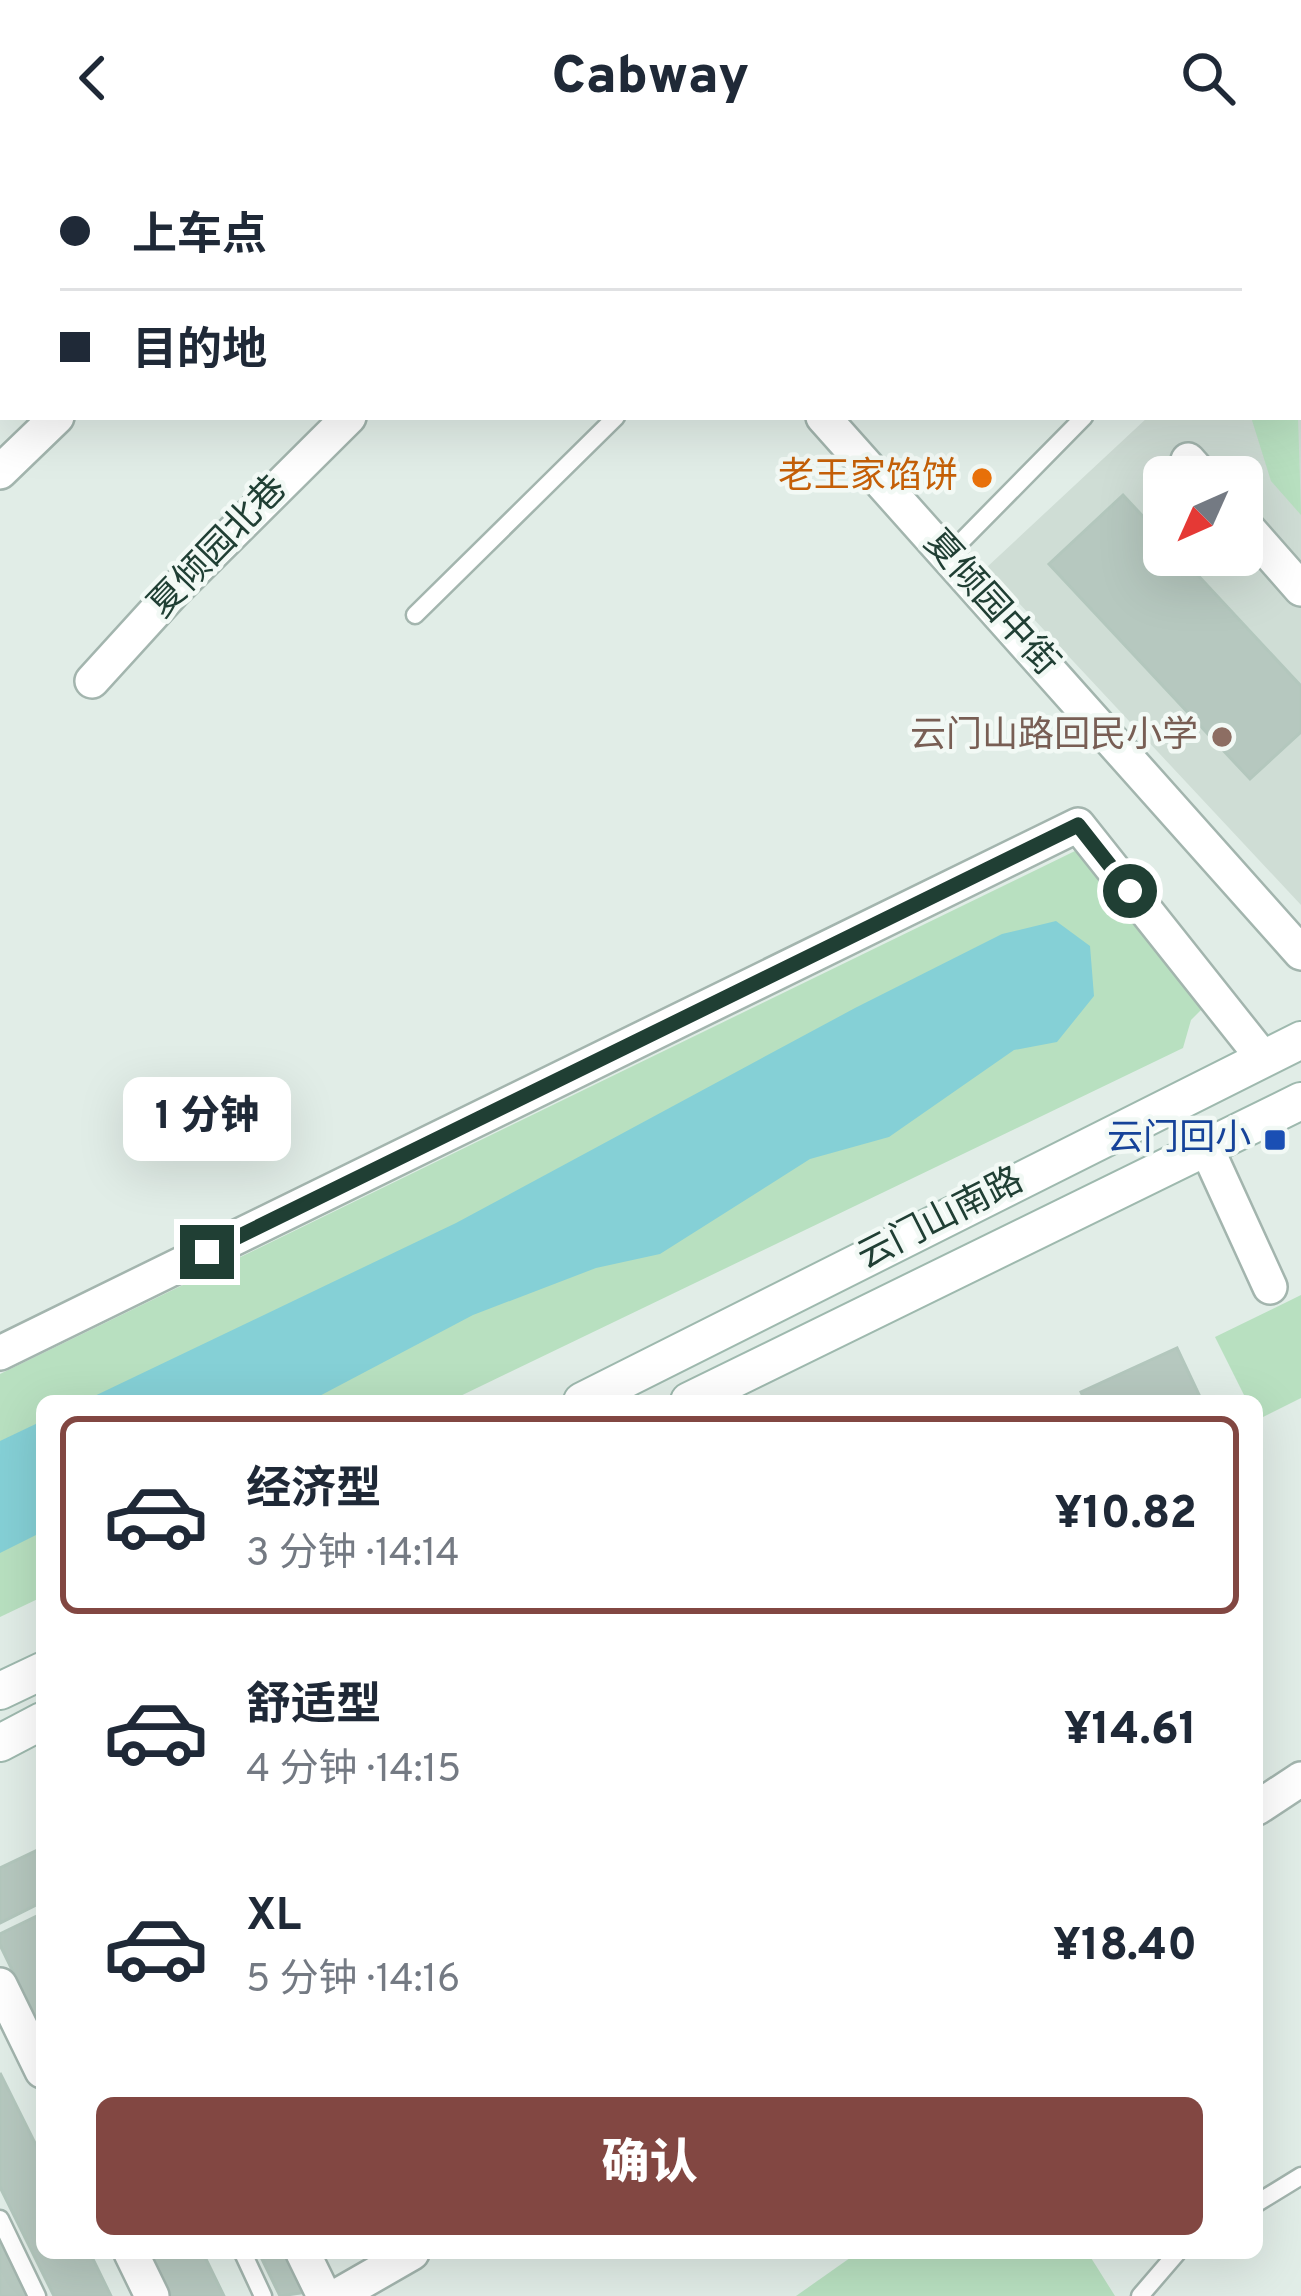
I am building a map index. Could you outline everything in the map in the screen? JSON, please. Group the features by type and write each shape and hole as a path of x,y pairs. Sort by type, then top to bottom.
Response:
{"main road":[{"name":"云门山南路","path":"594,1395 1301,1040"},
{"name":"云门山南路","path":"701,1395 1301,1101"},
{"path":"0,1691 36,1673"},
{"path":"0,1743 36,1724"}],"street":[{"path":"0,472 54,420"},
{"name":"夏倾园北巷","path":"92,681 174,591 346,420"},
{"name":"夏倾园中街","path":"827,420 1301,953"},
{"path":"1263,546 1301,589"},
{"path":"0,1353 1078,825 1264,1058"},
{"path":"1206,1147 1270,1287"},
{"path":"1263,1804 1301,1780"},
{"path":"0,1984 36,2059"},
{"path":"134,2259 152,2296"},
{"path":"306,2259 324,2296"},
{"path":"337,2296 402,2259"}],"lane":[{"path":"416,615 613,420"},
{"path":"947,556 1081,420"},
{"path":"1263,2200 1301,2176"},
{"path":"0,2218 37,2296"},
{"path":"246,2259 263,2296"},
{"path":"1139,2296 1172,2259"}],"shaded area":[{"name":"云门山路回民小学","path":"1145,420 1301,420 1301,905 986,568"}],"green space":[{"path":"1252,420 1298,420 1301,515 1271,481"},
{"path":"1077,850 1212,999 1191,1020 1183,1048 462,1395 36,1395 36,1600 0,1617 0,1374"},
{"path":"1301,1295 1301,1398 1263,1417 1263,1395 1244,1395 1215,1337"},
{"path":"848,2259 1092,2259 1115,2296 796,2296"}],"water":[{"path":"1056,921 1090,946 1094,996 1057,1042 1014,1050 889,1137 810,1159 660,1254 596,1268 473,1315 321,1395 97,1395 456,1223 1002,934"},
{"path":"36,1424 36,1535 0,1553 0,1441"}],"building":[{"path":"1123,495 1143,516 1143,576 1199,576 1301,686 1301,732 1250,779 1049,564"},
{"path":"1177,1348 1199,1395 1082,1395"},
{"path":"36,1851 36,1905 0,1923 0,1868"},
{"path":"36,1916 36,2019 0,1945 0,1934"},
{"path":"0,2073 36,2145 36,2259 93,2259 111,2296 54,2296 0,2187"},
{"path":"0,2238 29,2296 0,2296"},
{"path":"153,2259 206,2259 224,2296 171,2296"},
{"path":"262,2259 291,2259 307,2292 280,2296"}],"place":[{"name":"老王家馅饼","path":"982,478"},
{"name":"云门山路回民小学","path":"1222,737"},
{"name":"云门回小","path":"1275,1140"}],"route":[{"path":"207,1252 1078,825 1130,891"}]}
